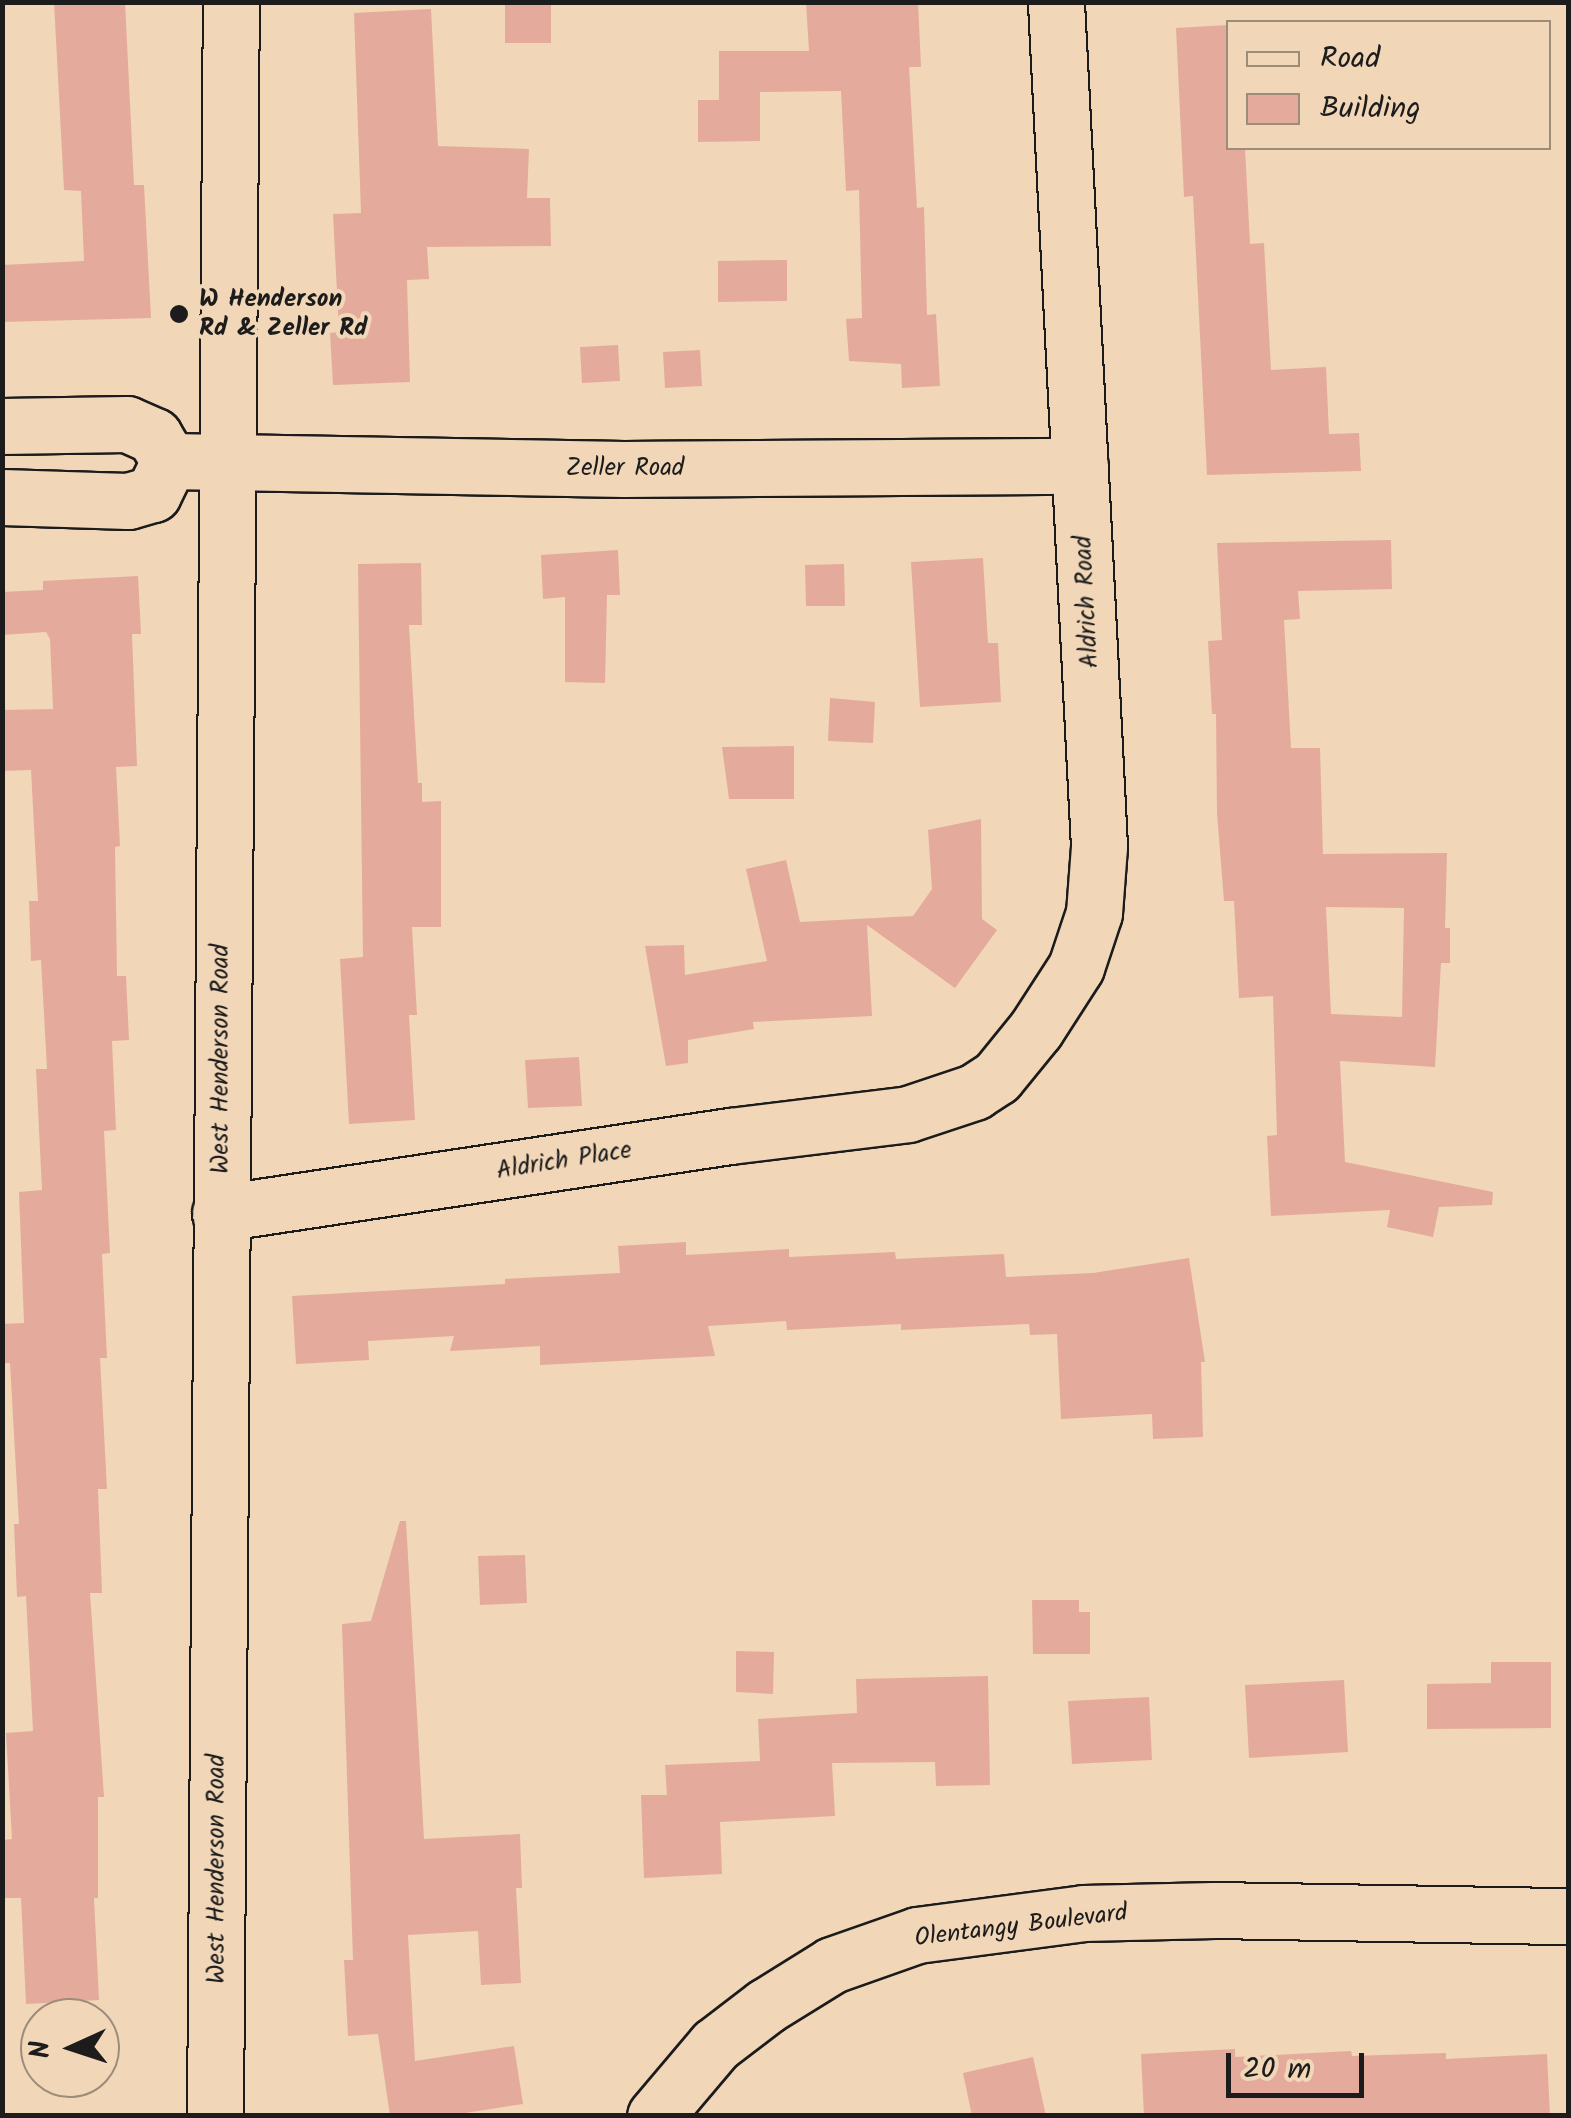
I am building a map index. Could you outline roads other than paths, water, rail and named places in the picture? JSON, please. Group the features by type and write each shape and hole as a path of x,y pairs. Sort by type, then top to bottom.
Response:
{"street":[{"name":"West Henderson Road","path":"215,2116 231,2"},
{"name":"Aldrich Road","path":"908,1114 974,1092 996,1078 1036,1029 1076,967 1094,913 1099,846 1056,2"},
{"path":"2,426 128,424 154,436 169,462 153,494 128,501 2,496"},
{"name":"Zeller Road","path":"169,462 624,469 1080,466"},
{"name":"Aldrich Place","path":"220,1213 730,1136 908,1114"},
{"name":"Olentangy Boulevard","path":"655,2116 715,2045 766,2006 832,1964 917,1935 1083,1913 1214,1910 1568,1916"}],"place":[{"name":"W Henderson Rd & Zeller Rd","path":"179,314"}]}
